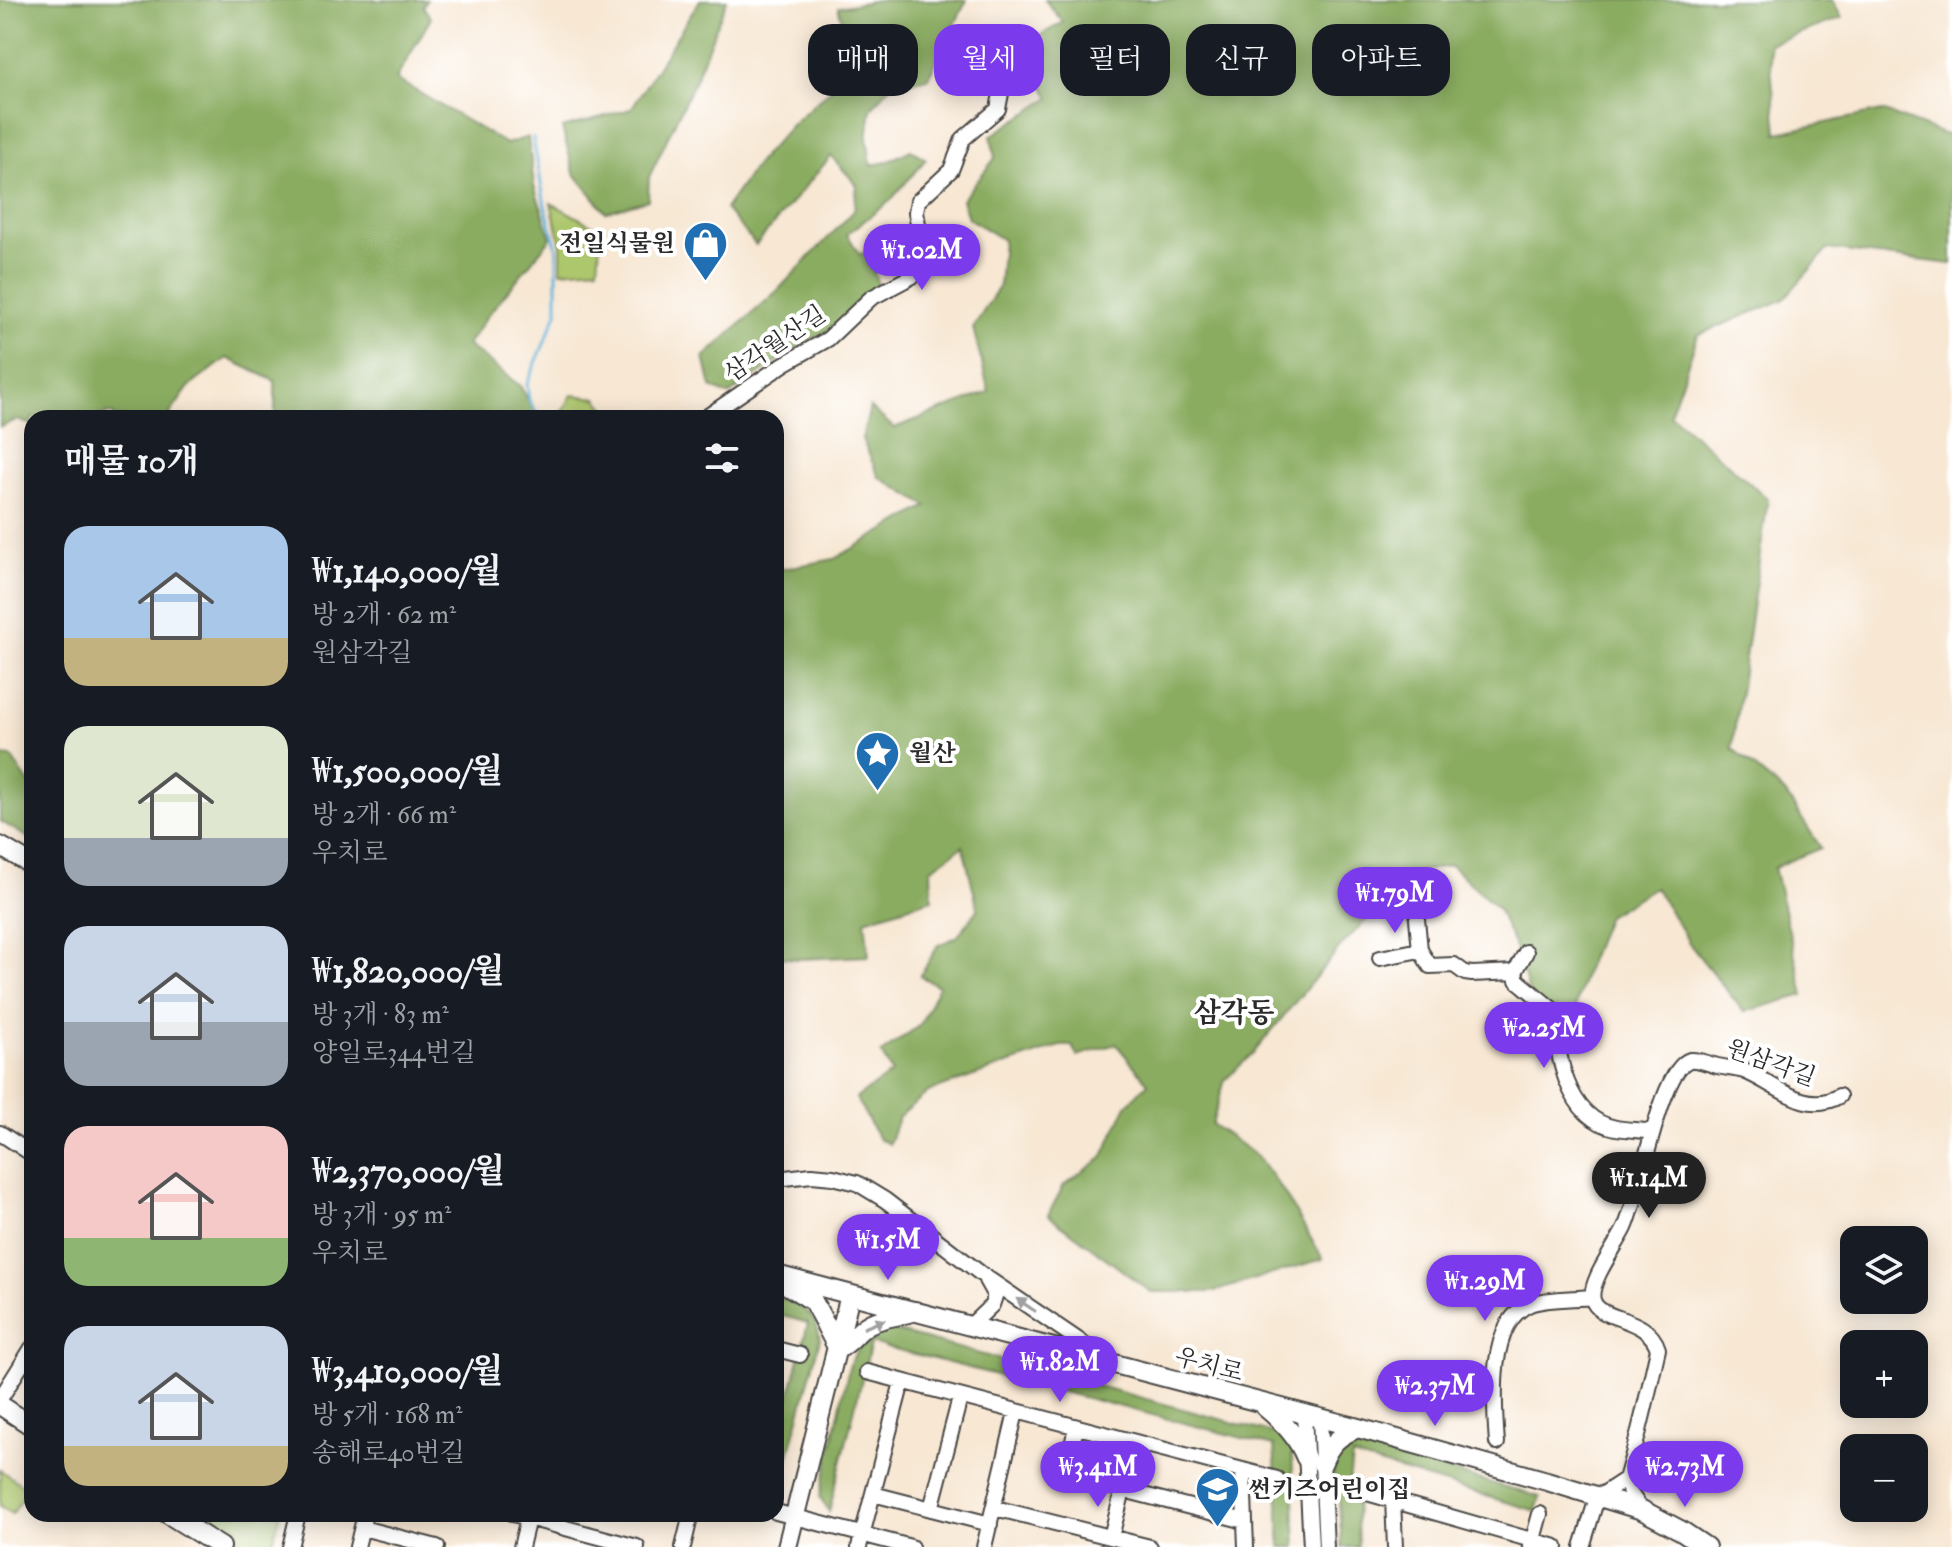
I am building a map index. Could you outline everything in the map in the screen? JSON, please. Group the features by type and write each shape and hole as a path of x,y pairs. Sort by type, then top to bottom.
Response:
{"main road":[{"path":"0,846 24,860"},
{"name":"우치로","path":"784,1279 916,1310 969,1327 1358,1428 1642,1510 1706,1547"},
{"path":"784,1282 813,1301 838,1349"},
{"path":"787,1547 850,1295"},
{"path":"838,1349 850,1343 874,1321 916,1310"},
{"path":"0,1402 24,1420"},
{"path":"1260,1403 1283,1421 1314,1461 1342,1435 1358,1428"},
{"path":"181,1522 221,1547"}],"street":[{"name":"삼각월산길","path":"717,410 784,364 828,339 871,298 922,271 923,255 916,212 918,201 951,170 963,139 998,109 1000,96"},
{"path":"1417,919 1420,950 1430,966 1454,965 1472,974 1515,972"},
{"path":"1380,958 1420,950"},
{"path":"1526,952 1515,972 1517,980 1553,1010 1556,1038 1567,1080 1584,1112 1617,1128 1653,1132"},
{"name":"원삼각길","path":"1592,1297 1596,1282 1629,1219 1657,1114 1674,1075 1685,1063 1694,1059 1745,1072 1804,1100 1828,1103 1839,1096"},
{"path":"0,1133 24,1149"},
{"path":"784,1178 812,1175 852,1180 885,1200 984,1276 1114,1364"},
{"path":"969,1327 992,1305 995,1296 984,1276"},
{"path":"1497,1443 1494,1410 1497,1363 1503,1330 1513,1314 1537,1302 1592,1297 1594,1304 1604,1311 1648,1330 1658,1349 1626,1479 1630,1493 1642,1510"},
{"path":"784,1351 800,1355"},
{"path":"0,1402 24,1362"},
{"path":"867,1372 1277,1479"},
{"path":"860,1541 902,1382"},
{"path":"931,1509 960,1398"},
{"path":"984,1547 1016,1412"},
{"path":"1311,1547 1312,1416"},
{"path":"1076,1428 1065,1475 1245,1521"},
{"path":"1314,1461 1326,1547"},
{"path":"1243,1470 1246,1547"},
{"path":"1582,1547 1597,1498 1626,1479"},
{"path":"1111,1537 1123,1490"},
{"path":"1360,1491 1532,1544 1556,1547"},
{"path":"873,1494 990,1524"},
{"path":"1393,1499 1395,1547"},
{"path":"995,1508 1150,1547"},
{"path":"784,1514 860,1541 911,1547"},
{"path":"1532,1544 1540,1514"},
{"path":"290,1547 296,1522"},
{"path":"357,1547 364,1522"},
{"path":"367,1522 437,1547"},
{"path":"521,1547 523,1522"},
{"path":"548,1522 637,1547"},
{"path":"683,1547 689,1522"}],"green space":[{"path":"0,0 427,0 423,6 431,18 396,79 506,144 528,137 534,186 551,238 467,345 520,386 534,410 275,410 275,381 227,358 189,387 173,410 24,410 24,422 17,420 0,427"},
{"path":"700,0 727,0 695,80 649,177 648,200 606,212 574,173 562,128 631,109"},
{"path":"877,0 967,0 955,24 934,24 934,66 928,78 918,80 918,24 843,24 838,7"},
{"path":"1045,0 1832,0 1842,18 1769,44 1777,133 1882,111 1952,137 1952,264 1828,249 1783,300 1698,335 1670,414 1768,499 1732,748 1785,793 1821,848 1774,867 1804,995 1744,1012 1691,946 1655,887 1607,916 1587,967 1560,1061 1531,1000 1519,957 1498,909 1451,865 1410,874 1342,945 1255,1051 1225,1080 1212,1124 1257,1156 1283,1191 1323,1259 1212,1292 1151,1292 1048,1215 1064,1185 1102,1158 1127,1105 1148,1083 1116,1044 1077,1056 1072,1046 1060,1046 928,1092 898,1118 889,1144 878,1138 856,1098 892,1073 881,1053 920,1025 939,986 920,976 938,945 957,937 978,909 963,846 931,869 932,899 865,920 869,956 784,958 784,568 834,559 927,506 879,477 862,439 870,407 894,428 989,392 973,328 999,287 1003,240 968,218 962,200 995,158 991,136 1050,98 1044,88 1044,33 1063,22"},
{"path":"823,96 882,96 871,109 867,138 871,165 887,162 911,150 926,159 890,201 847,234 860,255 878,244 901,241 895,257 874,272 878,285 835,328 809,340 728,395 711,387 704,357 777,291 854,211 857,185 831,156 756,245 725,209 758,162 793,123"},
{"path":"551,203 601,230 598,268 561,271 561,245"},
{"path":"572,395 597,398 607,410 564,410"},
{"path":"0,756 11,757 24,776 24,835 0,821"},
{"path":"784,1300 806,1310 815,1322 820,1339 784,1473 784,1418 808,1323 784,1316"},
{"path":"884,1328 1275,1434 1286,1440 1292,1449 1296,1547 1281,1547 1274,1446 871,1343 829,1512 820,1497 849,1367 862,1343"},
{"path":"1349,1442 1540,1497 1536,1511 1352,1456 1349,1483 1334,1480 1334,1458 1339,1449"},
{"path":"0,1470 24,1486 24,1495 12,1514 0,1506"},
{"path":"1338,1490 1356,1495 1358,1547 1342,1547"},
{"path":"210,1522 278,1522 271,1547 246,1547"}],"waterway":[{"path":"533,138 545,206 557,249 557,313 527,384 529,400 535,410"}],"place":[{"name":"전일식물원","path":"706,282"},
{"name":"월산","path":"878,792"},
{"name":"썬키즈어린이집","path":"1217,1528"}],"district":[{"name":"삼각동","path":"1234,1013"}]}
